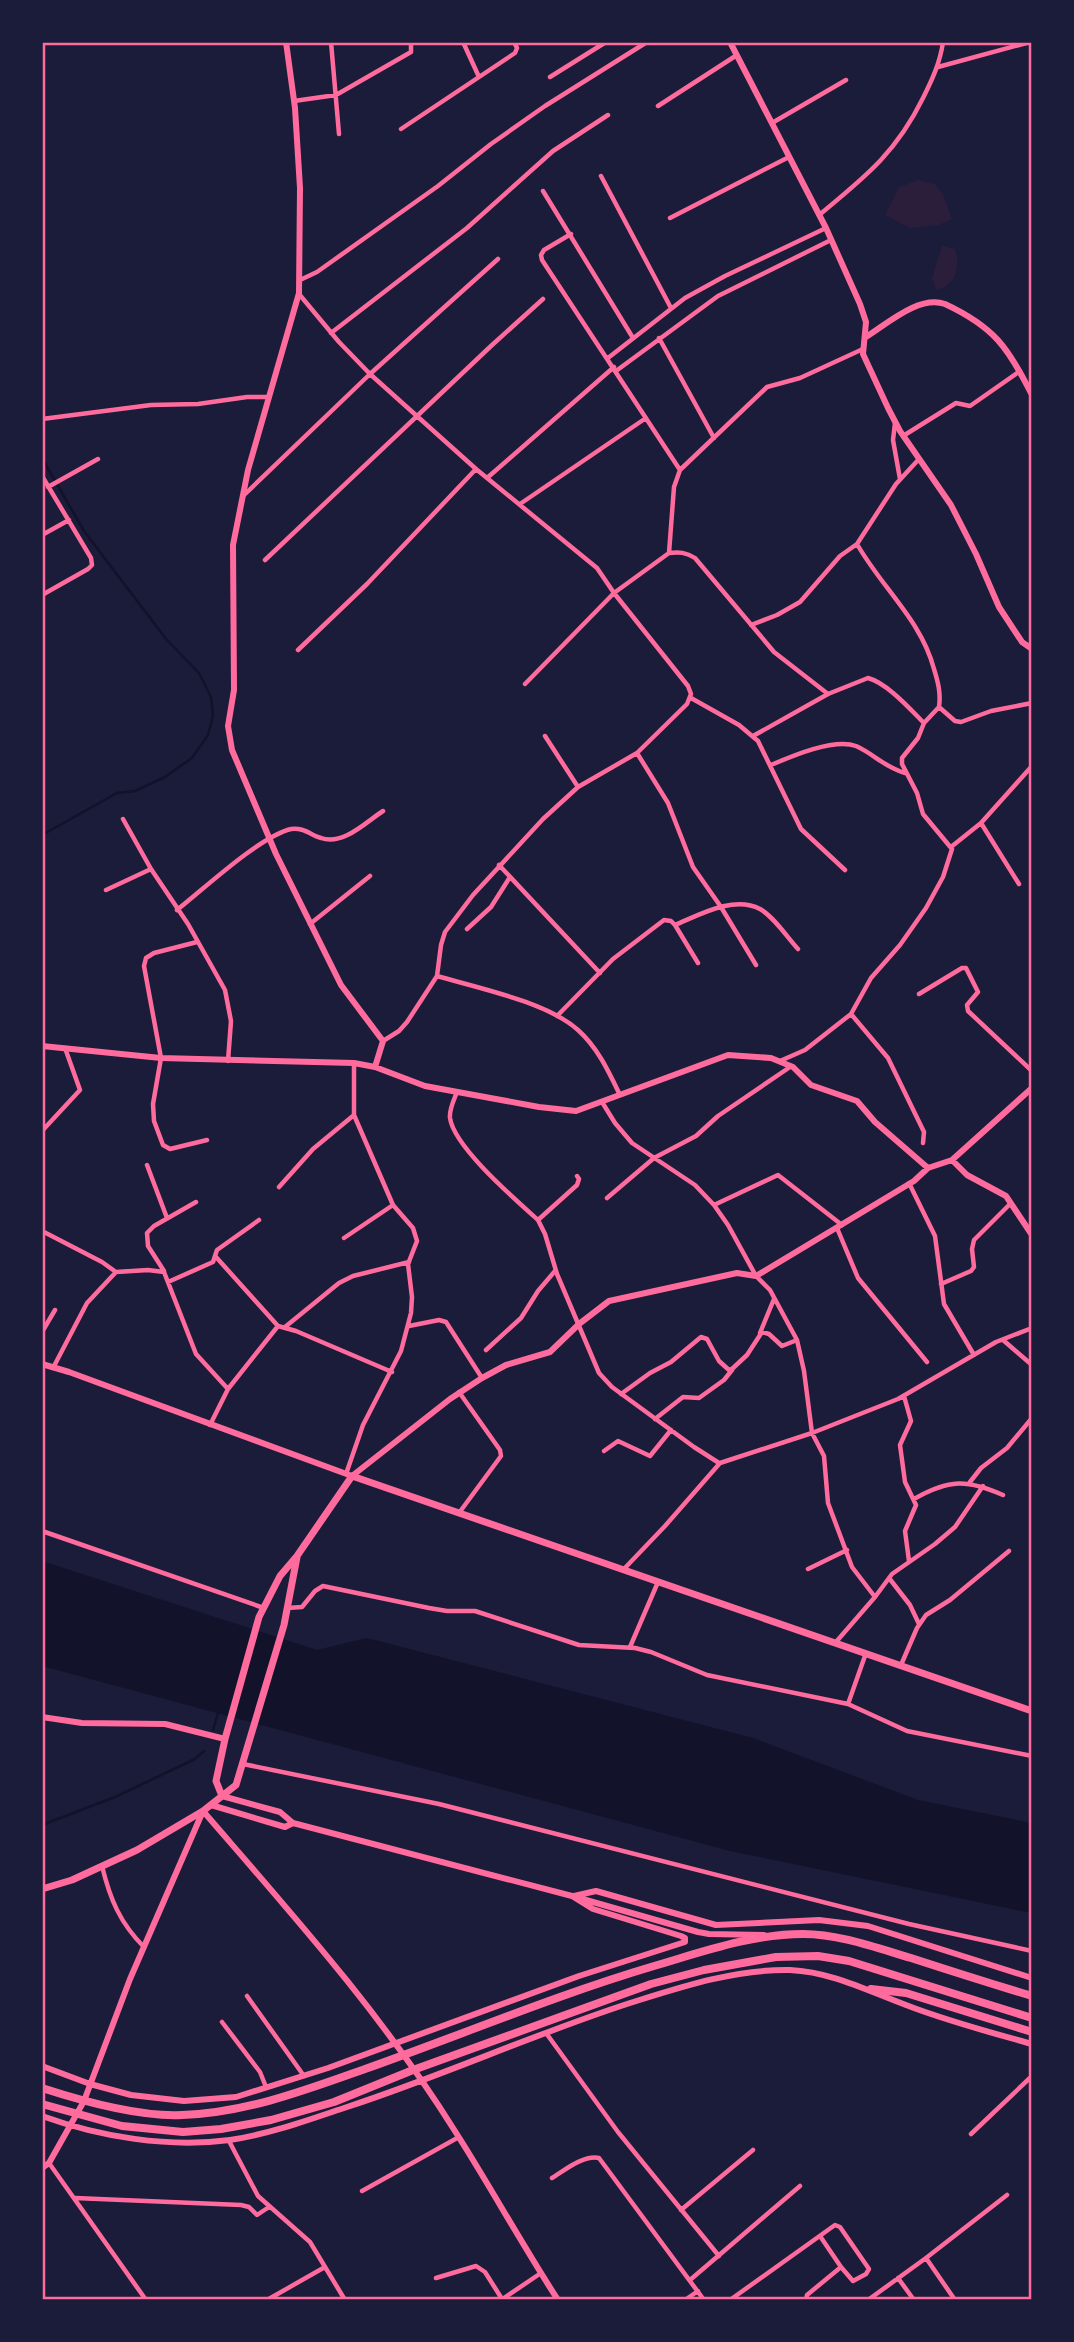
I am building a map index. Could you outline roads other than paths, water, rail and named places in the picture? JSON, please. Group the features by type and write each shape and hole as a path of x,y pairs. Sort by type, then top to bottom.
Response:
{"highway":[{"path":"42,2088 113,2107 179,2116 255,2104 335,2080 618,1977 716,1948 773,1935 819,1935 843,1940 885,1950 1032,1996"},
{"path":"42,2104 122,2126 183,2132 221,2129 271,2120 334,2102 413,2070 651,1984 704,1970 785,1956 818,1956 849,1961 1032,2018"},
{"path":"871,1989 906,1993 1032,2032"}],"main road":[{"path":"222,1796 216,1781 259,1617 280,1576 297,1556 349,1475 1032,1711"},
{"path":"42,1889 72,1880 138,1850 203,1811 236,1785 284,1625 297,1556"}],"street":[{"path":"286,42 294,101 300,188 299,293 268,397 243,496 232,557 234,690 228,726 232,750 270,840 310,923 341,985 383,1041"},
{"path":"331,42 339,134"},
{"path":"294,101 336,95 411,52 411,42"},
{"path":"463,42 480,77"},
{"path":"401,129 515,52 517,48 514,42"},
{"path":"550,77 604,42"},
{"path":"300,280 317,272 545,106 647,42"},
{"path":"730,42 826,228 860,304 866,322 863,349 895,422 951,505 999,607 1022,642 1032,649"},
{"path":"819,215 861,180 909,127 938,67 943,42"},
{"path":"938,67 1030,42"},
{"path":"658,106 737,55"},
{"path":"772,123 846,80"},
{"path":"331,333 467,229 553,151 608,115"},
{"path":"670,218 789,157"},
{"path":"601,176 671,308"},
{"path":"543,191 633,338"},
{"path":"608,358 671,308 725,276 826,228"},
{"path":"571,234 544,250 541,257 680,470"},
{"path":"487,478 615,369 731,288 831,240"},
{"path":"243,496 370,374 498,259"},
{"path":"299,293 331,333 370,374 476,469 589,559 688,686 691,698 753,736 764,750 801,829 845,870"},
{"path":"265,560 543,299"},
{"path":"866,337 909,310 924,303 939,302 983,324 1020,372 1032,395"},
{"path":"659,338 714,438"},
{"path":"669,553 674,487 680,470 767,387 778,382 800,379 863,349"},
{"path":"903,436 956,402 970,406 1020,372"},
{"path":"42,419 151,405 198,404 268,397"},
{"path":"520,504 646,418"},
{"path":"895,422 893,440 900,479"},
{"path":"48,486 98,459"},
{"path":"751,625 800,602 840,556 858,544 900,479 919,459"},
{"path":"298,650 367,584 476,469"},
{"path":"42,476 91,558 92,565 42,595"},
{"path":"42,535 69,520"},
{"path":"779,1061 805,1050 851,1014 871,978 900,945 932,900 951,854 951,847 929,825 923,814 917,793 902,764 902,758 918,738 924,723 939,707 940,689 928,648 907,612 872,570 858,544"},
{"path":"525,684 614,593 669,553 678,552 695,558 774,652 828,694"},
{"path":"753,736 828,694 871,678 924,723"},
{"path":"375,1067 383,1041 407,1022 438,976 445,932 499,865 578,787 637,753 691,698"},
{"path":"939,707 955,721 961,722 991,711 1032,703"},
{"path":"545,736 578,787"},
{"path":"771,765 791,756 838,743 856,747 890,768 905,773"},
{"path":"637,753 668,803 693,867 756,965"},
{"path":"951,847 981,823 1032,766"},
{"path":"177,910 247,854 270,840 293,829 300,829 320,838 339,840 383,811"},
{"path":"123,818 150,869 188,924 229,1001 231,1021 228,1061"},
{"path":"981,823 1019,884"},
{"path":"499,865 600,973"},
{"path":"106,890 150,869"},
{"path":"310,923 370,876"},
{"path":"467,929 491,907 510,877"},
{"path":"675,925 721,907 733,905 760,909 798,949"},
{"path":"557,1016 613,959 664,920 675,925 698,963"},
{"path":"197,942 154,953 144,961 161,1058 153,1104 154,1121 163,1145 170,1149 206,1140"},
{"path":"919,994 966,968 978,992 967,1005 968,1011 1032,1071"},
{"path":"438,976 508,997 557,1016 579,1031 603,1060 619,1093"},
{"path":"851,1014 888,1058 924,1132 923,1143"},
{"path":"42,1046 161,1058 354,1063 375,1067 425,1086 576,1111 728,1055 771,1058 791,1066 811,1084 857,1101 875,1122 928,1168"},
{"path":"42,1131 80,1090 65,1048"},
{"path":"349,1475 363,1425 392,1372 409,1326 412,1297 409,1262 416,1248 415,1233 393,1205 354,1115 354,1063"},
{"path":"607,1198 654,1158 703,1131 718,1116 791,1066"},
{"path":"349,1475 459,1392 506,1365 550,1352 579,1324 609,1301 737,1273 756,1276 909,1183 928,1168 952,1160 1032,1088"},
{"path":"457,1092 450,1120 459,1138 483,1167 538,1220 600,1373 621,1394 720,1463"},
{"path":"602,1101 615,1123 632,1143 695,1185 714,1205 756,1276 770,1290 797,1340 812,1433 821,1447 826,1494 852,1567 874,1597"},
{"path":"279,1187 313,1149 354,1115"},
{"path":"952,1160 967,1175 1006,1196 1031,1230"},
{"path":"147,1165 167,1218"},
{"path":"714,1205 778,1175 840,1226 858,1278 926,1362"},
{"path":"538,1220 577,1185 577,1176"},
{"path":"909,1183 935,1236 946,1309 974,1355"},
{"path":"196,1202 149,1230 148,1246 164,1272 196,1354 228,1390"},
{"path":"941,1284 971,1271 974,1267 974,1240 1011,1203"},
{"path":"344,1238 393,1205"},
{"path":"168,1282 213,1262 217,1250 259,1220"},
{"path":"42,1231 56,1240 78,1248 116,1272 164,1272"},
{"path":"215,1256 281,1327 392,1372"},
{"path":"210,1425 228,1390 281,1327 338,1283 354,1276 409,1262"},
{"path":"486,1350 521,1318 538,1291 556,1270"},
{"path":"53,1367 87,1303 116,1272"},
{"path":"655,1419 683,1397 699,1398 724,1380 760,1334 774,1298"},
{"path":"42,1332 55,1310"},
{"path":"409,1326 439,1320 446,1322 482,1378"},
{"path":"622,1570 720,1463 812,1433 904,1396 974,1355 1032,1328"},
{"path":"760,1334 766,1332 782,1346 797,1340"},
{"path":"621,1394 671,1362 701,1337 707,1339 723,1367 732,1369"},
{"path":"1003,1340 1032,1365"},
{"path":"42,1364 349,1475"},
{"path":"458,1513 501,1456 500,1450 459,1392"},
{"path":"904,1396 911,1420 901,1440 901,1451 905,1482 914,1499 915,1510 905,1531 909,1560"},
{"path":"970,1483 981,1468 1007,1448 1032,1418"},
{"path":"604,1451 618,1441 650,1456 671,1430"},
{"path":"914,1499 934,1488 970,1483 1003,1495"},
{"path":"836,1642 889,1578 955,1527 983,1486"},
{"path":"42,1531 264,1608"},
{"path":"808,1569 846,1550"},
{"path":"901,1665 919,1624 926,1615 950,1600 1009,1551"},
{"path":"889,1578 910,1605 919,1624"},
{"path":"630,1647 659,1582"},
{"path":"287,1608 302,1607 315,1591 329,1586 429,1608 475,1611 558,1640 579,1645 630,1647 651,1652 707,1675 848,1704 906,1731 1032,1756"},
{"path":"848,1704 866,1653"},
{"path":"42,1717 82,1723 158,1723 226,1735"},
{"path":"243,1764 439,1804 909,1924 1032,1951"},
{"path":"222,1796 280,1812 293,1823 709,1934 773,1935"},
{"path":"211,1805 285,1827 293,1823"},
{"path":"42,2168 49,2163 90,2084 144,1947 203,1811 341,1970 459,2137 558,2300"},
{"path":"102,1866 115,1909 130,1933 144,1947"},
{"path":"572,1896 596,1891 716,1925 819,1920 868,1926 1032,1978"},
{"path":"42,2066 90,2084 131,2095 184,2101 236,2097 304,2076 579,1976 685,1942 685,1938 681,1936 593,1909 572,1896"},
{"path":"42,2116 70,2126 158,2141 229,2140 263,2134 421,2081 612,2009 717,1978 790,1970 819,1974 871,1989 902,2004 949,2021 1032,2044"},
{"path":"247,1996 304,2076"},
{"path":"222,2022 260,2072 267,2088"},
{"path":"546,2033 618,2132 719,2256"},
{"path":"971,2134 1032,2076"},
{"path":"362,2191 459,2137"},
{"path":"229,2140 253,2187 269,2207 310,2242 345,2300"},
{"path":"681,2210 753,2150"},
{"path":"552,2178 581,2161 598,2158 704,2300"},
{"path":"49,2163 146,2300"},
{"path":"690,2280 800,2186"},
{"path":"868,2300 1006,2195"},
{"path":"75,2198 241,2205 249,2207 257,2215 269,2207"},
{"path":"730,2300 833,2225 839,2226 869,2269 866,2274 853,2281 820,2236"},
{"path":"926,2258 955,2300"},
{"path":"436,2278 476,2266 485,2272 501,2300 541,2273"},
{"path":"267,2300 326,2267"},
{"path":"806,2300 807,2295 841,2267"},
{"path":"898,2278 914,2300"},
{"path":"685,2300 698,2291"}],"waterway":[{"path":"42,835 117,793 135,791 165,777 192,758 208,735 213,716 211,697 199,673 166,639 84,531 43,460"},
{"path":"213,1730 218,1713"},
{"path":"42,1825 115,1797 195,1759 204,1751"}]}
